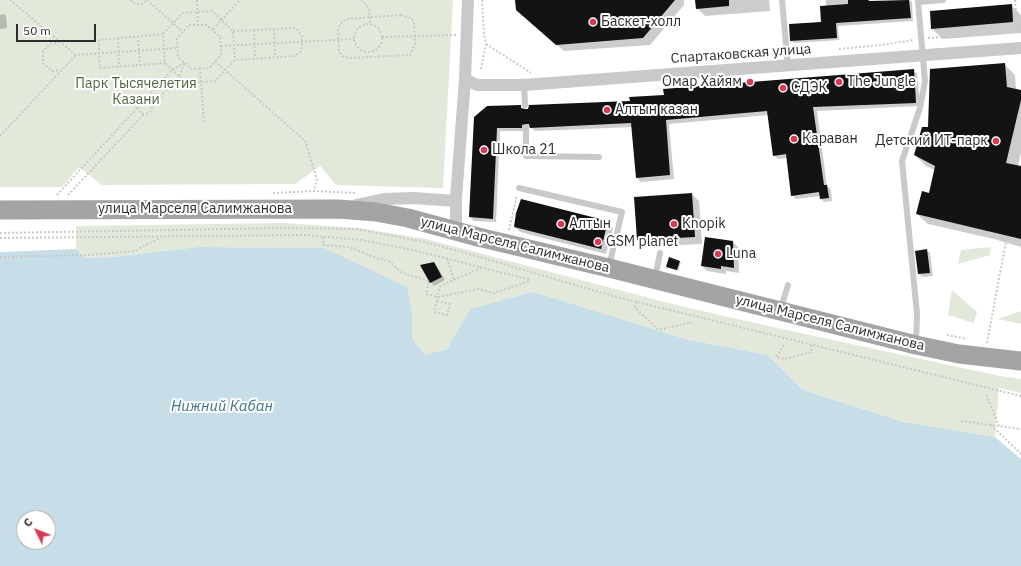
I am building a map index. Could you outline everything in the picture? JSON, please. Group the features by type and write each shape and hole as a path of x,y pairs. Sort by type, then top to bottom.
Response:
{"main road":[{"name":"улица Марселя Салимжанова","path":"0,210 339,209 376,212 408,218 916,345 960,354 1021,361"},
{"path":"0,221 355,220 391,226 932,358 1021,370"}],"street":[{"path":"456,231 456,201 465,79 468,0"},
{"name":"Спартаковская улица","path":"465,79 478,85 524,85 1021,48"},
{"path":"339,209 384,199 413,198 456,201"}],"lane":[{"path":"782,0 788,66"},
{"path":"916,345 918,330 917,314 902,161 920,108 925,81 918,2 943,0"},
{"path":"524,85 525,105"},
{"path":"526,128 526,156 599,157"},
{"path":"519,188 622,212 609,268"},
{"path":"654,279 660,253"},
{"path":"780,311 788,285"}],"path":[{"path":"10,0 76,55"},
{"path":"130,0 136,4 142,4 147,0 183,32"},
{"path":"197,0 198,25"},
{"path":"213,29 240,0"},
{"path":"361,0 369,8 370,24"},
{"path":"481,69 486,44 482,0"},
{"path":"1015,0 1017,31"},
{"path":"233,31 297,29 302,37 301,50 298,54 235,60 215,81 186,83 164,63 100,68 99,40 163,34 183,13 212,11 233,31 235,60"},
{"path":"406,16 411,18 414,22 415,36 415,44 410,55 345,58 339,51 338,28 343,21 348,19 406,16"},
{"path":"207,24 213,29 220,37 221,55 209,68 191,69 178,57 177,39 189,25 207,24"},
{"path":"364,24 370,24 377,27 381,32 382,42 379,47 369,52 359,49 354,39 357,29 364,24"},
{"path":"274,29 275,57"},
{"path":"254,30 255,58"},
{"path":"837,49 882,45 922,38 1021,31"},
{"path":"163,34 164,63"},
{"path":"382,37 457,34"},
{"path":"138,36 140,65"},
{"path":"118,38 120,67"},
{"path":"221,46 354,39"},
{"path":"60,42 50,44 43,51 43,63 52,71 62,70"},
{"path":"486,44 532,73"},
{"path":"0,136 76,55 177,48"},
{"path":"369,52 369,58"},
{"path":"215,61 305,141 317,179 314,191"},
{"path":"55,197 137,108 139,102 145,99 172,70 184,63"},
{"path":"66,198 144,114 150,112 152,106 179,76 184,63"},
{"path":"200,68 204,123"},
{"path":"145,99 150,101 152,106"},
{"path":"137,108 144,114"},
{"path":"507,235 519,188"},
{"path":"0,233 284,228 356,229 424,242 637,302 1021,396"},
{"path":"0,238 323,236 361,240 413,250 531,280 494,293 478,289 438,297 426,294 429,281 402,273 388,261 376,258 350,247 323,245 323,236"},
{"path":"988,343 1006,236"},
{"path":"0,257 88,255 134,251 162,237"},
{"path":"447,258 454,280"},
{"path":"437,301 450,304 447,315 434,312 440,286 482,267"},
{"path":"637,302 635,308 659,330 692,322"},
{"path":"784,345 776,357 784,359 811,352 812,345"},
{"path":"986,395 999,426"},
{"path":"961,421 1021,429"},
{"path":"990,425 1021,454"}],"green space":[{"name":"Парк Тысячелетия Казани","path":"0,0 453,0 443,188 336,185 320,166 295,184 102,185 79,167 62,187 0,187"},
{"path":"284,223 359,228 426,239 672,304 1000,376 1021,379 1021,393 999,388 995,437 904,422 803,390 768,355 685,339 470,309 447,349 424,356 412,339 412,313 324,248 198,247 111,257 85,258 76,249 76,226"},
{"path":"991,247 990,255 958,264 961,250"},
{"path":"952,290 977,312 974,323 948,315"},
{"path":"1021,311 1021,324 998,319"}],"water":[{"name":"Нижний Кабан","path":"198,247 324,248 407,287 412,313 412,339 425,355 447,349 470,309 533,292 685,339 768,355 803,390 904,422 995,437 1021,459 1021,566 0,566 0,252 76,249 85,258 111,257"}],"building":[{"name":"Баскет-холл","path":"515,0 675,0 643,38 556,45 516,10"},
{"path":"695,0 729,0 729,6 696,9"},
{"path":"848,0 909,0 911,18 836,23 837,38 790,41 789,24 821,22 820,6 848,4"},
{"path":"1012,4 1013,22 931,29 930,11"},
{"path":"1005,63 1007,87 1021,90 1021,100 1006,163 1021,166 1021,239 916,214 922,191 929,193 935,166 914,155 922,127 928,127 930,69"},
{"name":"Караван","path":"914,69 916,103 813,107 824,185 827,185 829,198 820,199 819,192 791,196 786,154 773,156 767,111 666,120 670,175 636,178 631,123 530,128 529,124 526,124 522,125 522,128 497,128 493,219 469,217 474,117 487,106 521,105 521,108 528,109 529,105 630,101 629,97 664,95 663,89"},
{"path":"692,193 695,237 637,240 634,197"},
{"name":"Алтын","path":"521,199 608,221 601,249 514,227 516,213"},
{"path":"705,237 733,241 734,268 721,266 721,269 701,266"},
{"path":"927,249 930,273 918,274 915,251"},
{"path":"669,257 680,261 677,270 666,267"},
{"path":"434,262 442,277 430,283 420,265"}],"place":[{"name":"Баскет-холл","path":"593,22"},
{"name":"Омар Хайям","path":"750,82"},
{"name":"The Jungle","path":"839,82"},
{"name":"СДЭК","path":"783,88"},
{"name":"Алтын казан","path":"607,110"},
{"name":"Караван","path":"794,139"},
{"name":"Детский ИТ-парк","path":"996,141"},
{"name":"Школа 21","path":"484,150"},
{"name":"Алтын","path":"561,224"},
{"name":"Knopik","path":"674,224"},
{"name":"GSM planet","path":"598,242"},
{"name":"Luna","path":"718,254"}]}
